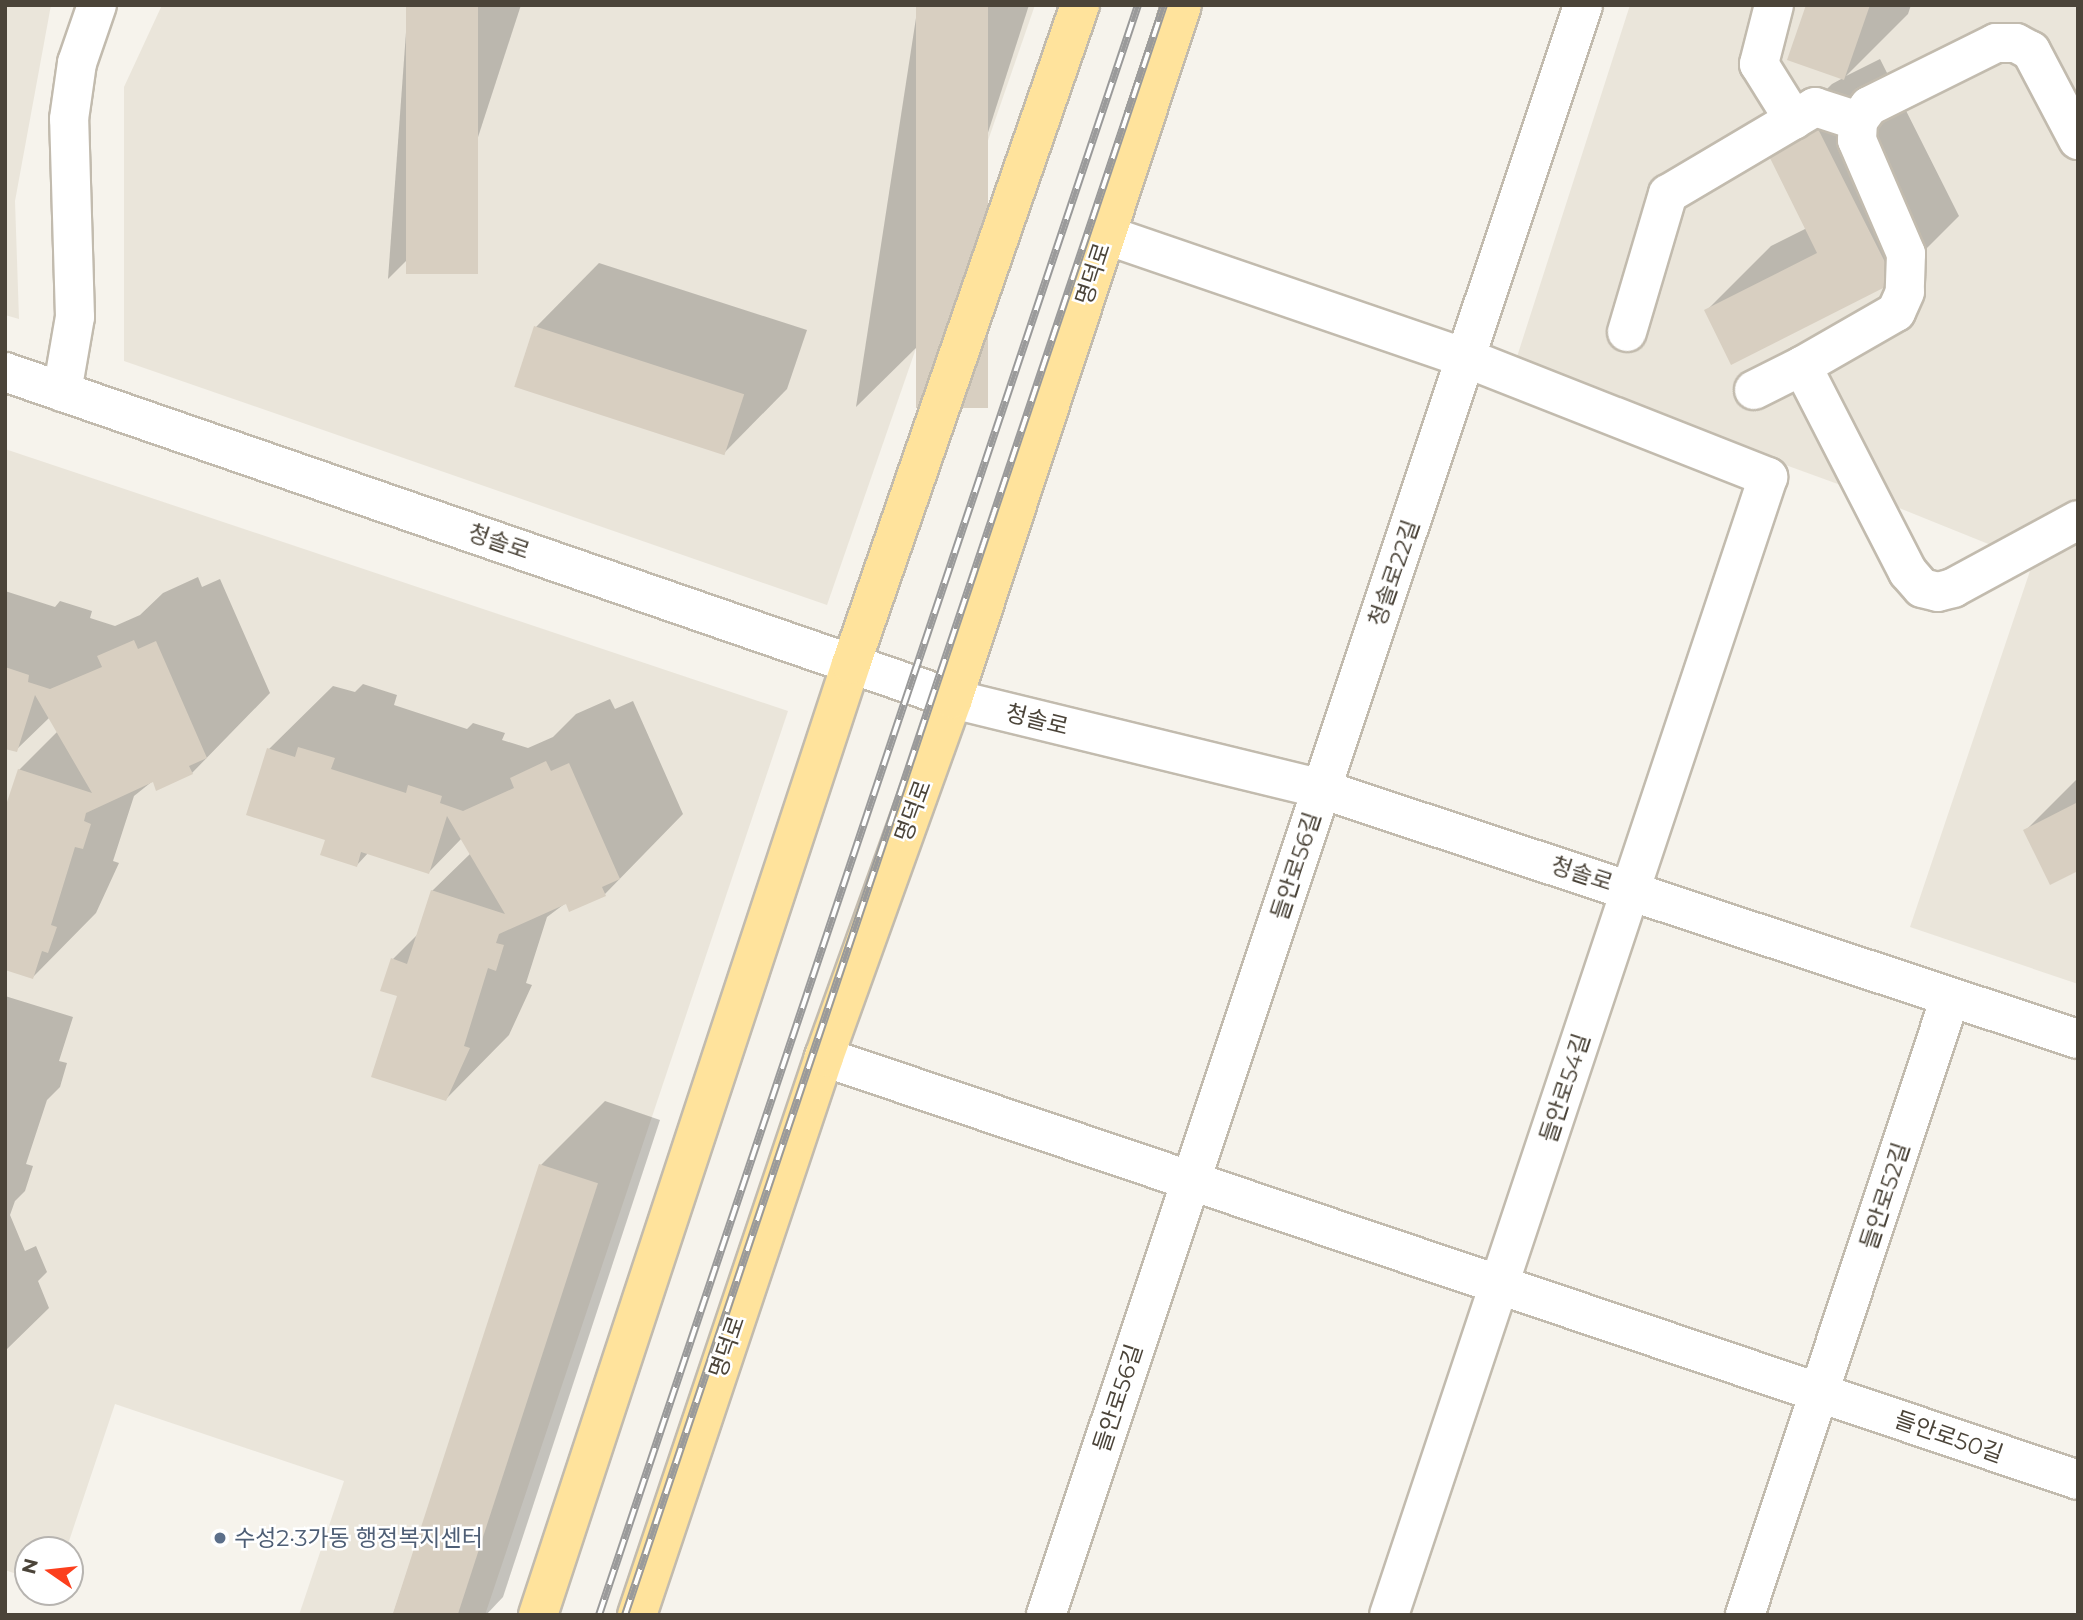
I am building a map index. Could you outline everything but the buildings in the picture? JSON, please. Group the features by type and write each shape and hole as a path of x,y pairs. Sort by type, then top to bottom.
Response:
{"main road":[{"path":"538,1615 851,664 1080,5"},
{"name":"명덕로","path":"636,1615 824,1056 953,699 1182,5"}],"street":[{"path":"62,392 75,317 69,119 77,63 97,5"},
{"name":"청솔로22길","path":"1321,789 1583,5"},
{"path":"1774,5 1759,64 1794,120"},
{"path":"1754,390 1896,312 1908,283 1906,254 1857,140 1858,121 1869,106 2007,41 2031,51 2078,140"},
{"path":"1628,332 1668,194 1815,107 1858,121"},
{"path":"1106,235 1466,358"},
{"name":"들안로54길","path":"1389,1615 1768,477 1466,358"},
{"path":"1802,366 1908,572 1922,588 1938,592 1953,588 2078,520"},
{"name":"청솔로","path":"5,372 953,699 1321,789 2078,1039"},
{"name":"들안로56길","path":"1046,1615 1321,789"},
{"name":"들안로52길","path":"1745,1615 1950,998"},
{"path":"824,1056 1819,1394"},
{"name":"들안로50길","path":"1819,1394 2078,1480"}],"shaded area":[{"path":"5,5 51,5 15,201 19,319 5,315"},
{"path":"162,5 1035,5 827,605 124,361 124,87"},
{"path":"1630,5 2078,5 2078,984 1910,927 2033,562 1857,491 1514,366"},
{"path":"5,449 788,711 485,1615 299,1615 344,1481 115,1404 71,1536 14,1536 14,1573 5,1570"}],"railway":[{"path":"599,1615 1138,5"},
{"path":"625,1615 1164,5"}],"place":[{"name":"수성2·3가동 행정복지센터","path":"220,1538"}]}
